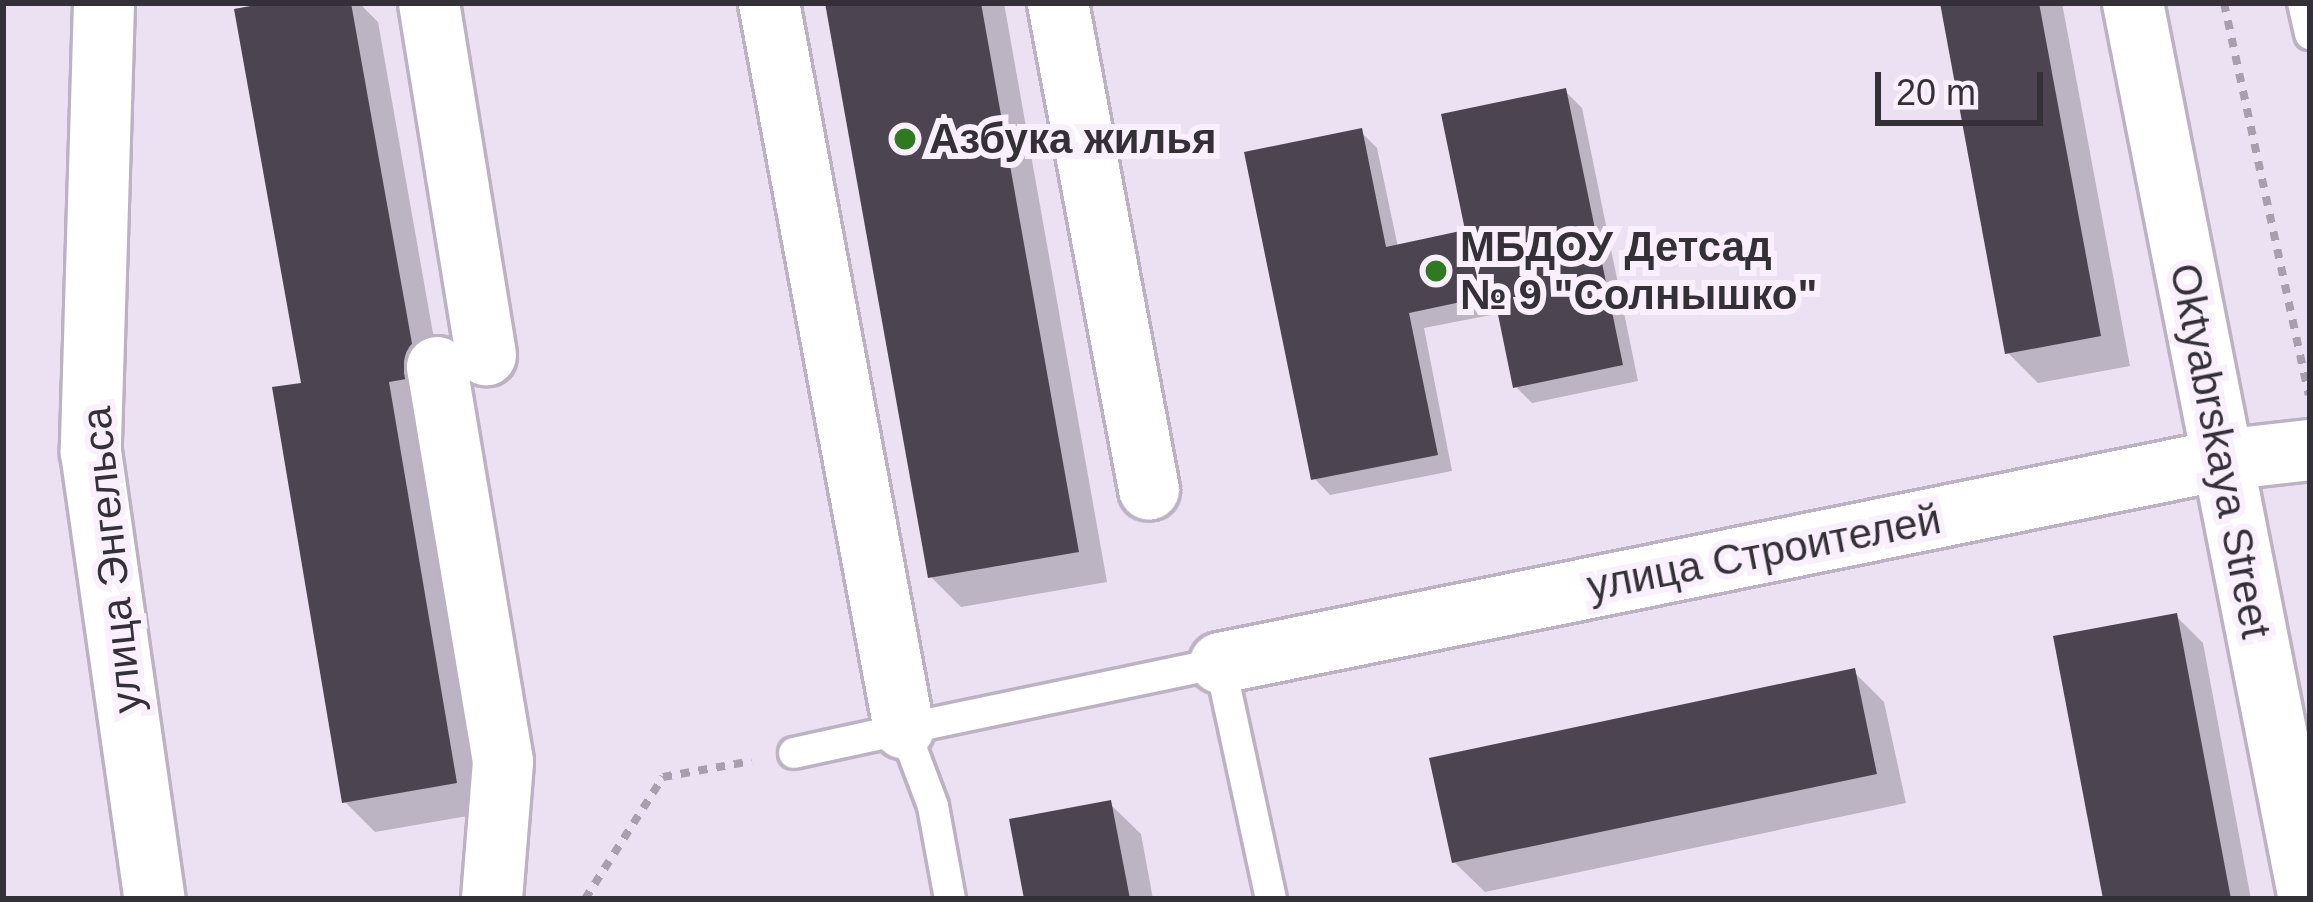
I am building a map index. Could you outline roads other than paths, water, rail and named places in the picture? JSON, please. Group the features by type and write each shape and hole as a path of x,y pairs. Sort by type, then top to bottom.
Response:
{"street":[{"name":"улица Энгельса","path":"104,3 91,452 155,899"},
{"path":"429,3 503,762 492,899"},
{"path":"769,3 904,730"},
{"path":"1058,3 1149,490"},
{"name":"Oktyabrskaya Street","path":"2133,3 2309,899"},
{"name":"улица Строителей","path":"1220,663 2221,460 2310,450"}],"lane":[{"path":"2303,3 2310,34"},
{"path":"794,753 1220,663 1271,899"},
{"path":"904,730 933,806 950,899"}],"place":[{"name":"Азбука жилья","path":"905,139"},
{"name":"МБДОУ Детсад № 9 \"Солнышко\"","path":"1436,271"}]}
